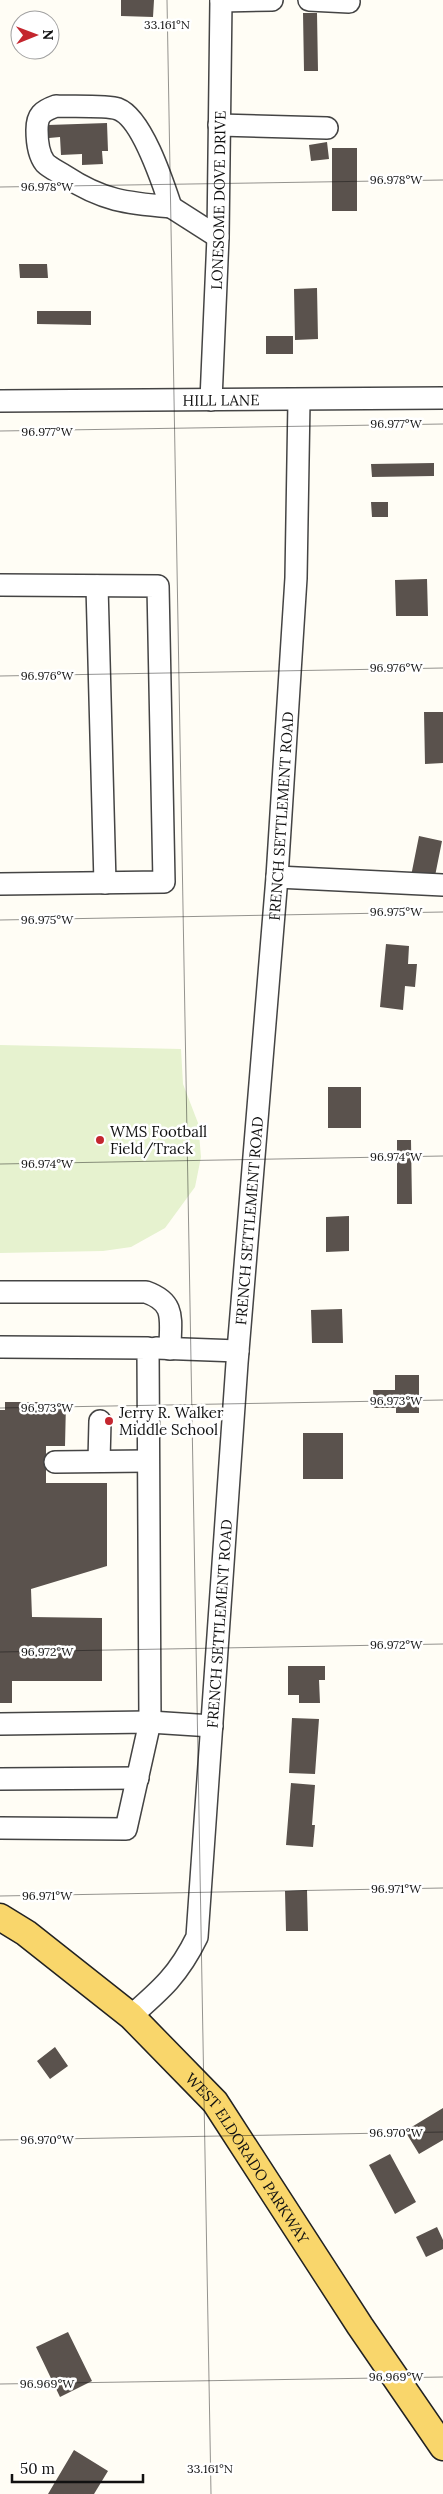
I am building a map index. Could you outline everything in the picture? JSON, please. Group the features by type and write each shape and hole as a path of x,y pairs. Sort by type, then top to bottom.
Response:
{"main road":[{"name":"WEST ELDORADO PARKWAY","path":"0,1917 26,1933 131,2016 214,2102 360,2326 443,2447"}],"street":[{"path":"221,0 272,0"},
{"name":"LONESOME DOVE DRIVE","path":"211,400 218,237 221,0"},
{"path":"309,0 349,2"},
{"path":"171,206 157,166 128,116 117,109 56,106 43,110 37,119 37,146 45,163 74,182 105,198 127,203 171,206 218,237"},
{"path":"219,125 327,128"},
{"name":"HILL LANE","path":"0,401 443,398"},
{"name":"FRENCH SETTLEMENT ROAD","path":"131,2016 167,1984 185,1962 197,1937 238,1351 277,877 296,578 300,400"},
{"path":"0,585 158,586 164,882 0,884"},
{"path":"97,586 105,883"},
{"path":"277,877 443,884"},
{"path":"0,1292 146,1292 160,1297 170,1309 170,1349"},
{"path":"0,1348 148,1348 238,1351"},
{"path":"0,1828 126,1829 150,1722 148,1348"},
{"path":"99,1461 100,1420"},
{"path":"55,1462 148,1461"},
{"path":"0,1724 150,1722 212,1726"},
{"path":"0,1779 138,1778"}],"green space":[{"name":"WMS Football Field/Track","path":"0,1045 181,1049 183,1084 198,1123 201,1157 195,1187 165,1228 131,1247 103,1251 0,1253"}],"building":[{"path":"121,0 154,0 153,17 121,16"},
{"path":"303,13 317,13 318,71 304,71"},
{"path":"107,123 108,151 102,151 103,164 82,165 82,154 61,155 60,137 49,138 48,125"},
{"path":"327,142 329,159 311,161 309,145"},
{"path":"332,148 357,148 357,211 332,211"},
{"path":"19,264 47,264 48,278 20,278"},
{"path":"317,288 318,339 295,340 294,289"},
{"path":"37,311 91,311 91,325 37,324"},
{"path":"266,336 293,336 293,354 266,354"},
{"path":"434,463 434,476 372,477 371,464"},
{"path":"371,502 388,502 388,517 372,517"},
{"path":"427,579 428,616 396,616 395,580"},
{"path":"424,712 443,712 443,763 425,764"},
{"path":"419,836 442,841 434,881 411,876"},
{"path":"386,944 409,946 408,964 417,964 415,987 405,986 403,1010 380,1007"},
{"path":"328,1087 361,1087 361,1128 328,1128"},
{"path":"397,1140 411,1140 412,1204 397,1204"},
{"path":"349,1216 349,1251 326,1252 326,1217"},
{"path":"342,1309 343,1343 312,1343 311,1310"},
{"path":"395,1375 419,1375 419,1413 396,1413 396,1408 374,1408 373,1390 395,1390"},
{"path":"5,1402 66,1402 65,1446 46,1446 46,1483 107,1483 107,1566 31,1589 32,1617 102,1618 102,1681 12,1681 12,1703 0,1703 0,1410 5,1410"},
{"path":"303,1433 343,1433 343,1479 303,1479"},
{"path":"288,1666 325,1666 325,1680 319,1680 320,1703 299,1703 299,1695 288,1695"},
{"path":"292,1718 319,1719 315,1774 289,1773"},
{"path":"291,1783 315,1785 312,1825 315,1825 313,1847 286,1845"},
{"path":"307,1890 308,1931 286,1931 285,1891"},
{"path":"55,2047 68,2066 50,2079 37,2061"},
{"path":"443,2108 443,2140 419,2154 405,2131"},
{"path":"390,2154 416,2202 395,2214 369,2165"},
{"path":"437,2227 443,2240 443,2249 426,2257 416,2237"},
{"path":"68,2332 92,2381 60,2397 36,2347"},
{"path":"74,2450 108,2471 94,2494 48,2494"}],"place":[{"name":"WMS Football Field/Track","path":"100,1140"},
{"name":"Jerry R. Walker Middle School","path":"109,1421"}]}
